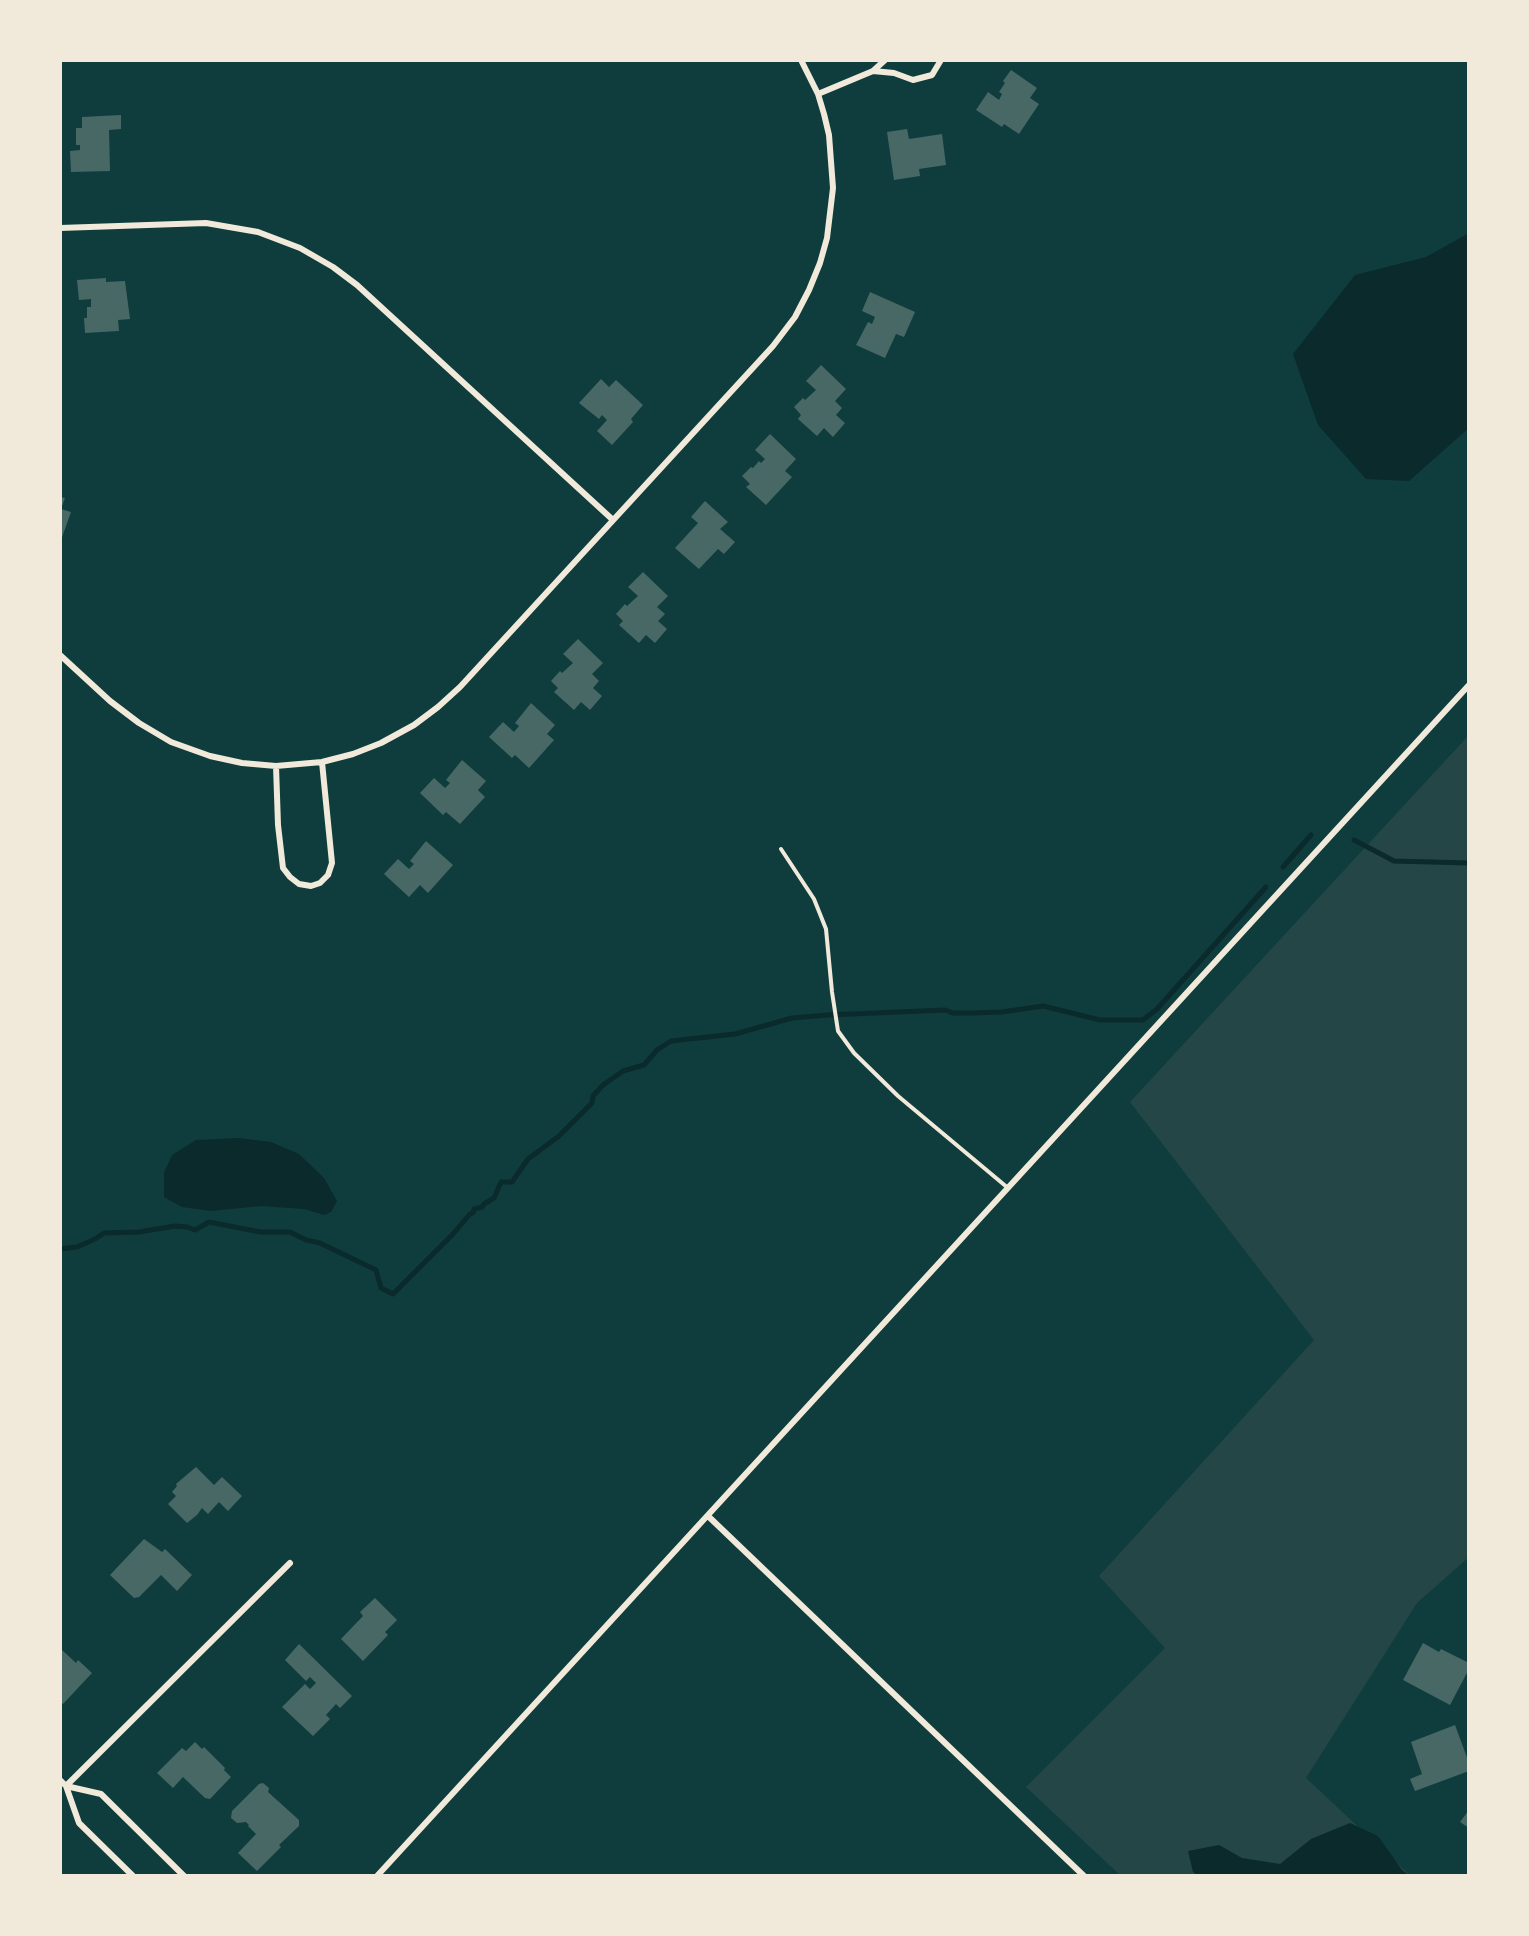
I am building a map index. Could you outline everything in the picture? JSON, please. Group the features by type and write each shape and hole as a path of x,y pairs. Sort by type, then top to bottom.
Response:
{"street":[{"path":"60,655 110,701 139,723 171,742 242,763 276,766 322,762 353,754 381,743 414,725 438,707 460,687 773,346 795,316 809,290 827,238 833,188 829,135 818,94 801,60"},
{"path":"818,94 873,71 885,60"},
{"path":"873,71 894,73 913,80 932,75 941,60"},
{"path":"60,228 206,223 258,232 300,248 333,267 357,285 614,520"},
{"path":"376,1876 1469,685"},
{"path":"276,766 278,825 283,868 300,884 311,886 320,883 328,875 332,864 322,762"},
{"path":"708,1516 1084,1876"},
{"path":"66,1786 290,1563"},
{"path":"60,1780 66,1786 79,1823 133,1876"},
{"path":"66,1786 101,1794 184,1876"}],"lane":[{"path":"781,849 814,899 826,929 838,1031 854,1053 898,1096 1008,1188"}],"shaded area":[{"path":"1469,233 1469,428 1409,481 1366,479 1318,425 1293,354 1355,275 1426,257"},
{"path":"1469,735 1469,1557 1417,1603 1306,1778 1411,1876 1121,1876 1026,1787 1165,1648 1099,1576 1314,1340 1130,1102"},
{"path":"239,1138 271,1142 299,1154 324,1178 337,1201 331,1212 324,1215 304,1209 261,1206 211,1211 182,1207 164,1197 164,1173 172,1155 196,1140"},
{"path":"1350,1823 1378,1836 1402,1870 1410,1876 1198,1876 1193,1872 1188,1851 1219,1845 1242,1858 1280,1864 1311,1839"}],"building":[{"path":"1011,70 1037,88 1030,98 1039,104 1019,134 1004,124 1002,127 976,110 988,92 999,100 1002,94 999,92 1005,83 1003,81"},
{"path":"121,115 121,129 109,130 110,171 71,172 70,151 80,150 80,145 76,145 76,128 82,128 82,117"},
{"path":"907,129 909,139 942,134 946,165 919,169 920,176 894,180 887,132"},
{"path":"106,278 106,282 125,281 130,319 118,320 119,331 85,333 84,318 87,318 87,307 91,307 91,299 79,300 77,280"},
{"path":"870,292 915,312 904,337 896,334 885,358 856,345 868,322 872,324 875,317 862,311"},
{"path":"821,365 846,389 835,401 842,408 836,415 845,423 833,437 824,428 817,436 798,419 801,415 794,407 816,390 806,381"},
{"path":"601,379 609,387 616,380 643,405 631,419 633,422 612,445 597,431 607,420 602,415 599,419 579,403"},
{"path":"770,434 796,459 785,471 792,477 766,505 746,487 750,484 742,476 759,461 761,463 765,459 755,450"},
{"path":"60,497 65,498 61,509 71,512 60,543"},
{"path":"705,501 728,522 720,529 735,542 724,554 718,549 699,569 675,548 698,523 691,517"},
{"path":"643,572 668,596 657,607 665,614 658,621 667,629 655,643 646,635 639,643 619,625 623,621 616,614 625,604 627,606 638,596 628,587"},
{"path":"578,639 603,663 592,674 599,681 593,688 602,696 590,710 581,702 574,710 554,692 558,688 551,681 560,671 562,673 573,663 563,654"},
{"path":"531,703 555,725 547,734 554,740 529,768 515,755 512,758 489,737 503,722 514,732 519,726 515,723"},
{"path":"462,760 486,781 478,790 485,797 460,824 446,812 443,815 420,793 434,778 445,788 450,783 446,780"},
{"path":"426,841 453,865 428,893 420,885 409,897 384,874 398,859 409,869 414,864 410,861"},
{"path":"196,1467 214,1485 222,1477 242,1496 228,1511 219,1502 208,1514 202,1508 187,1523 168,1504 176,1496 172,1492 176,1484"},
{"path":"144,1539 162,1552 165,1549 192,1575 177,1591 161,1575 139,1597 134,1598 110,1575"},
{"path":"375,1598 397,1620 385,1632 388,1635 363,1661 341,1639 363,1616 360,1612"},
{"path":"1423,1643 1439,1652 1441,1649 1469,1663 1469,1669 1450,1705 1403,1680"},
{"path":"299,1644 352,1696 340,1708 336,1704 326,1715 330,1719 313,1736 282,1707 305,1684 310,1689 316,1683 310,1677 306,1681 285,1660"},
{"path":"62,1650 92,1673 63,1704 60,1701 60,1652"},
{"path":"1455,1725 1469,1763 1469,1771 1415,1791 1410,1779 1422,1774 1411,1742"},
{"path":"195,1742 202,1749 204,1747 231,1777 210,1799 205,1798 183,1777 173,1788 157,1773 182,1748 186,1751"},
{"path":"263,1783 269,1788 268,1792 299,1820 299,1826 257,1871 238,1853 256,1834 246,1822 237,1823 231,1818 232,1811 259,1784"},
{"path":"1469,1810 1469,1828 1460,1822"}],"waterway":[{"path":"1283,867 1311,835"},
{"path":"1354,840 1394,861 1469,863"},
{"path":"60,1249 77,1247 104,1233 139,1232 175,1226 195,1230 209,1222 260,1232 290,1232 306,1240 320,1243 376,1270 381,1288 393,1294 453,1234 473,1213 474,1209 482,1207 494,1198 501,1182 512,1182 528,1159 559,1136 592,1103 593,1096 603,1085 623,1071 644,1065 657,1050 671,1041 735,1034 792,1018 828,1015 945,1010 953,1013 1002,1012 1043,1006 1100,1020 1143,1020 1157,1009 1266,887"}]}
